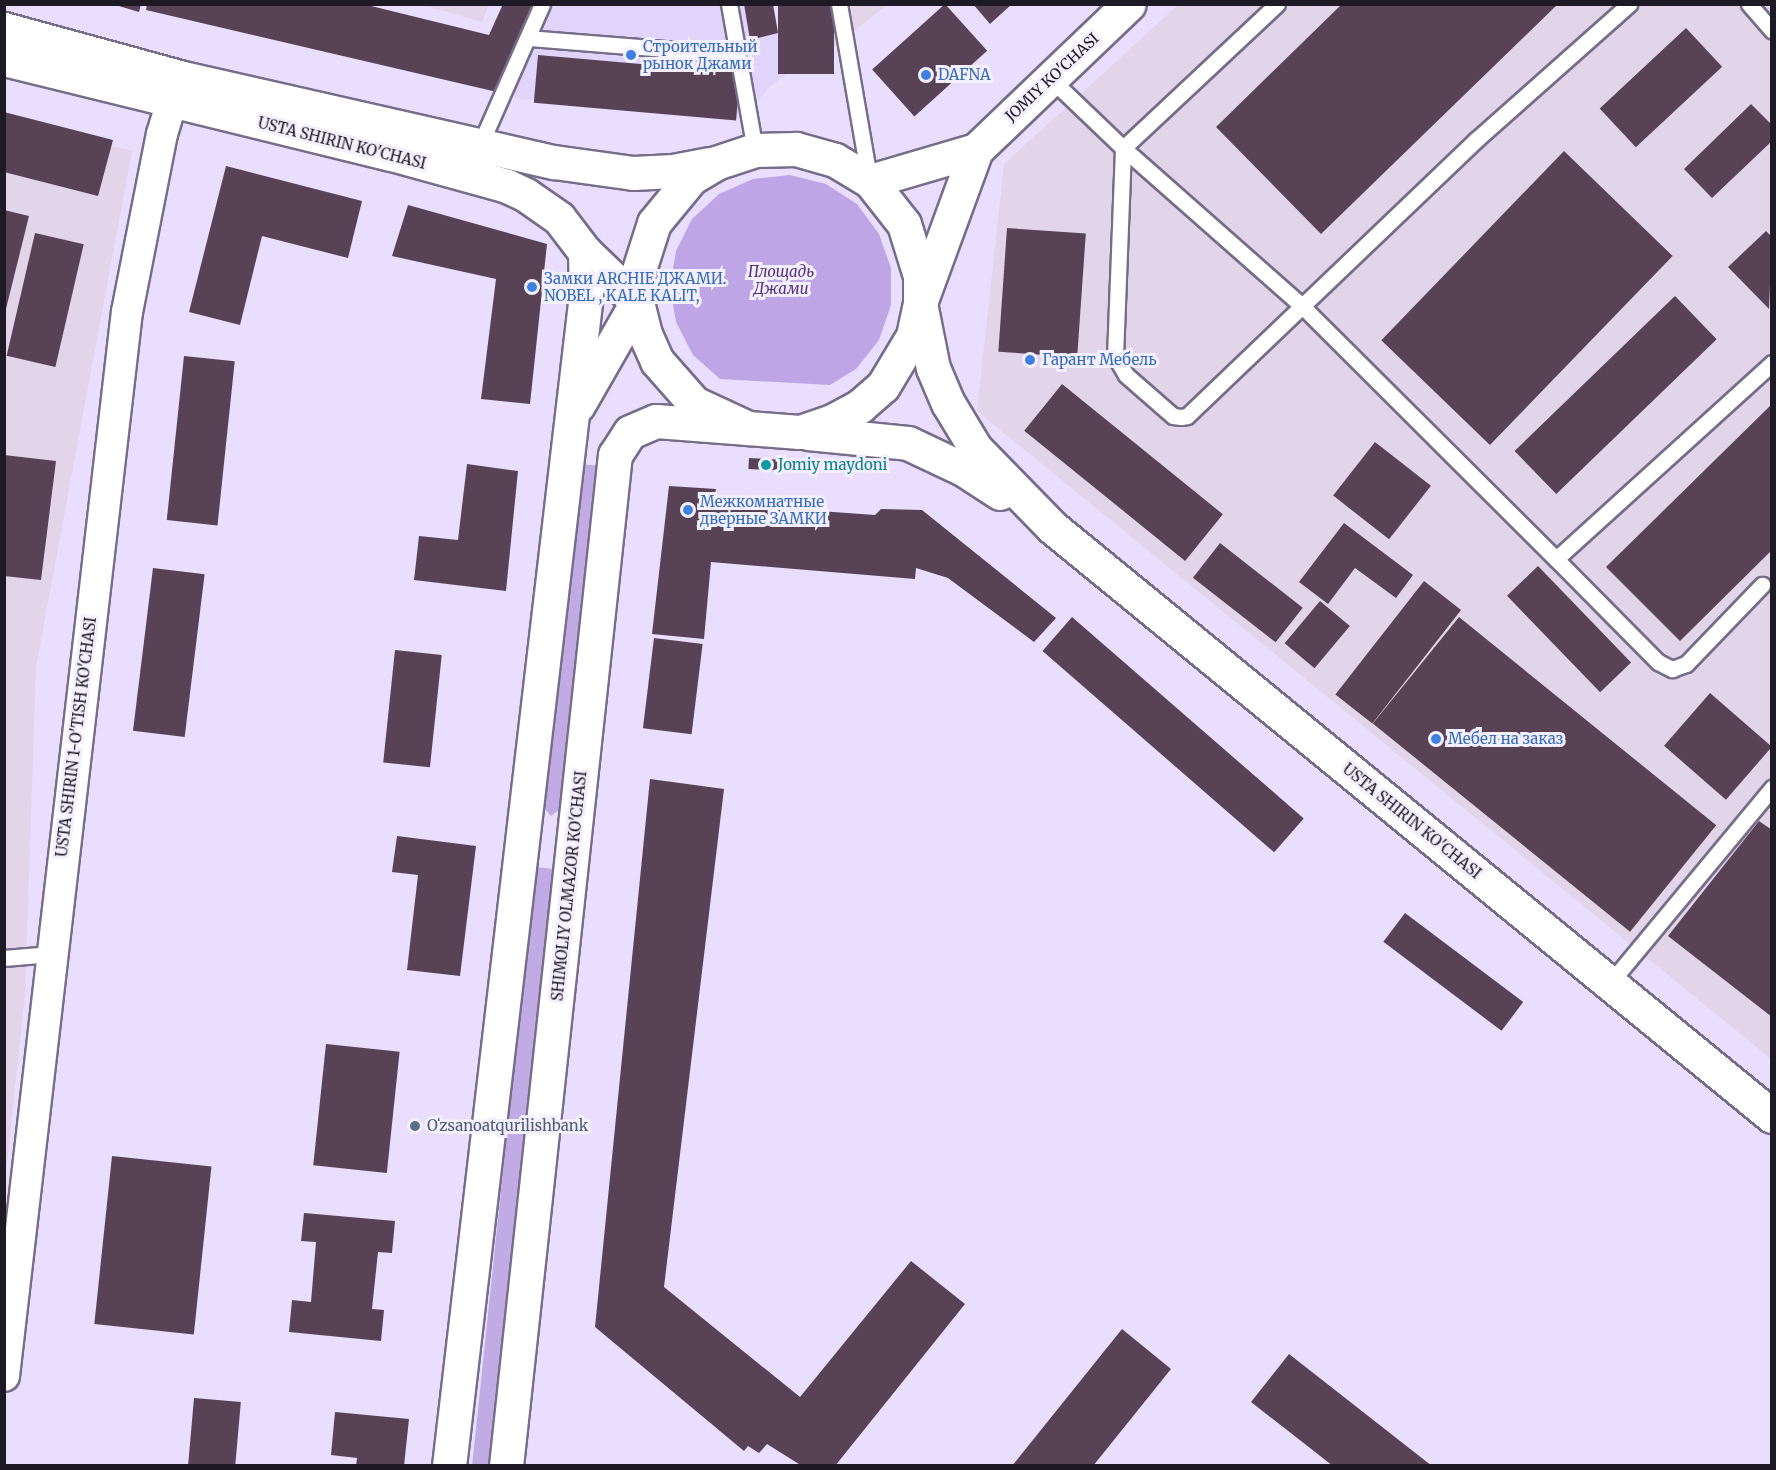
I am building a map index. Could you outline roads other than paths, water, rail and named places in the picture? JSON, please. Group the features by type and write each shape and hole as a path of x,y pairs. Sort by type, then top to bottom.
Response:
{"main road":[{"name":"JOMIY KO'CHASI","path":"975,150 1129,4"},
{"name":"USTA SHIRIN KO'CHASI","path":"4,29 175,89 469,177 507,186 544,206 559,218 585,252 638,302"},
{"name":"USTA SHIRIN KO'CHASI","path":"4,59 480,143 554,162 633,173 673,171 716,163"},
{"path":"920,303 920,276 912,241 889,201 870,181 835,160 796,149 755,150 716,163 692,178 654,223 643,249 638,302 645,334 673,384 694,403 748,428 800,432 860,406 883,386 901,363 913,336 920,303 975,150"},
{"path":"870,181 975,150"},
{"path":"449,1466 586,294 585,252"},
{"path":"571,418 638,302"},
{"name":"USTA SHIRIN KO'CHASI","path":"920,303 933,368 948,403 975,448 1052,527 1772,1116"},
{"name":"SHIMOLIY OLMAZOR KO'CHASI","path":"506,1466 618,448 630,432 656,421 748,428"},
{"name":"USTA SHIRIN KO'CHASI","path":"800,432 887,439 930,451 1052,527"},
{"path":"522,837 573,841"}],"street":[{"name":"USTA SHIRIN 1-O'TISH KO'CHASI","path":"4,1376 127,312 175,89"}],"lane":[{"path":"469,177 480,143 542,4"},
{"path":"729,4 755,150"},
{"path":"839,4 870,181"},
{"path":"1277,4 1123,148 1115,356 1134,382 1173,416 1187,416 1476,140 1629,4"},
{"path":"1749,4 1772,30"},
{"path":"528,38 738,55"},
{"path":"1051,79 1123,148 1302,306 1658,663 1672,669 1686,664 1762,585"},
{"path":"1556,559 1772,363"},
{"path":"1610,983 1772,788"},
{"path":"4,958 51,954"}],"place":[{"name":"Строительный рынок Джами","path":"631,55"},
{"name":"DAFNA","path":"926,75"},
{"name":"Замки ARCHIE ДЖАМИ. NOBEL , KALE KALIT,","path":"532,287"},
{"name":"Гарант Мебель","path":"1030,360"},
{"name":"Jomiy maydoni","path":"766,465"},
{"name":"Межкомнатные дверные ЗАМКИ","path":"688,510"},
{"name":"Мебел на заказ","path":"1436,739"},
{"name":"Oʻzsanoatqurilishbank","path":"415,1126"}],"park label":[{"name":"Площадь Джами","path":"781,280"}]}
